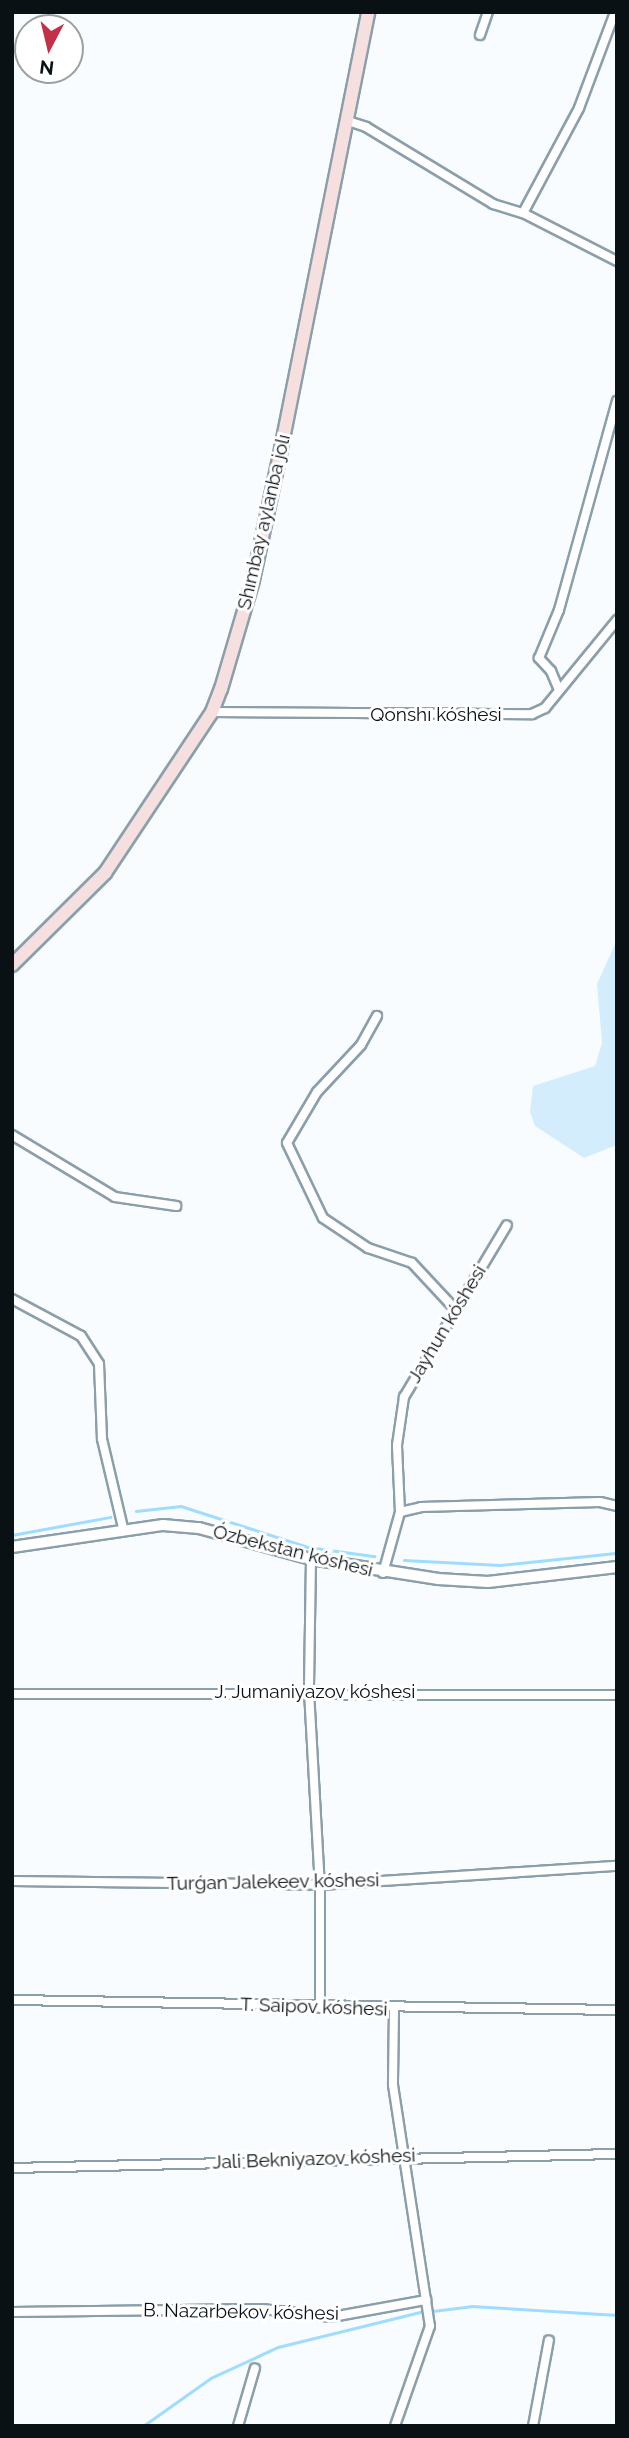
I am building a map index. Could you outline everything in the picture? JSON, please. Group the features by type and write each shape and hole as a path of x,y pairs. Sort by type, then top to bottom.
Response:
{"main road":[{"name":"Shımbay aylanba jolı","path":"12,965 104,873 212,712 253,580 368,12"}],"street":[{"path":"480,36 488,12"},
{"path":"523,214 579,108 615,12"},
{"path":"348,121 366,127 492,204 523,214 617,261"},
{"path":"559,690 551,671 539,658 559,610 617,401"},
{"name":"Qonshı kóshesi","path":"212,712 498,716 545,708 617,620"},
{"path":"377,1016 361,1045 317,1092 287,1143 323,1218 368,1248 411,1263 454,1308"},
{"path":"12,1135 115,1197 176,1206"},
{"name":"Jayhun kóshesi","path":"383,1573 400,1512 397,1445 404,1397 454,1308 507,1226"},
{"path":"12,1299 81,1336 99,1364 102,1439 123,1528"},
{"path":"400,1512 421,1507 600,1502 617,1506"},
{"name":"Ózbekstan kóshesi","path":"12,1547 123,1528 199,1528 310,1559 383,1573 488,1582 617,1567"},
{"path":"310,1559 309,1691 320,1885 320,2008"},
{"name":"J. Jumaniyazov kóshesi","path":"12,1694 309,1691 617,1695"},
{"name":"Turǵan Jalekeev kóshesi","path":"12,1881 320,1885 617,1866"},
{"name":"T. Saipov kóshesi","path":"12,2000 320,2008 617,2010"},
{"path":"394,2009 393,2085 430,2326 395,2426"},
{"name":"Jali Bekniyazov kóshesi","path":"12,2168 617,2154"},
{"name":"B. Nazarbekov kóshesi","path":"12,2312 262,2309 332,2317 426,2300"},
{"path":"533,2426 549,2340"},
{"path":"237,2426 255,2368"}],"shaded area":[{"path":"617,940 617,1145 584,1158 535,1126 530,1112 533,1086 595,1066 602,1043 597,984"}],"waterway":[{"path":"136,1511 181,1506 308,1547 374,1556"},
{"path":"12,1535 110,1517"},
{"path":"404,1560 500,1565 617,1553"},
{"path":"433,2311 471,2306 617,2315"},
{"path":"143,2426 211,2378 278,2347 420,2312"}]}
